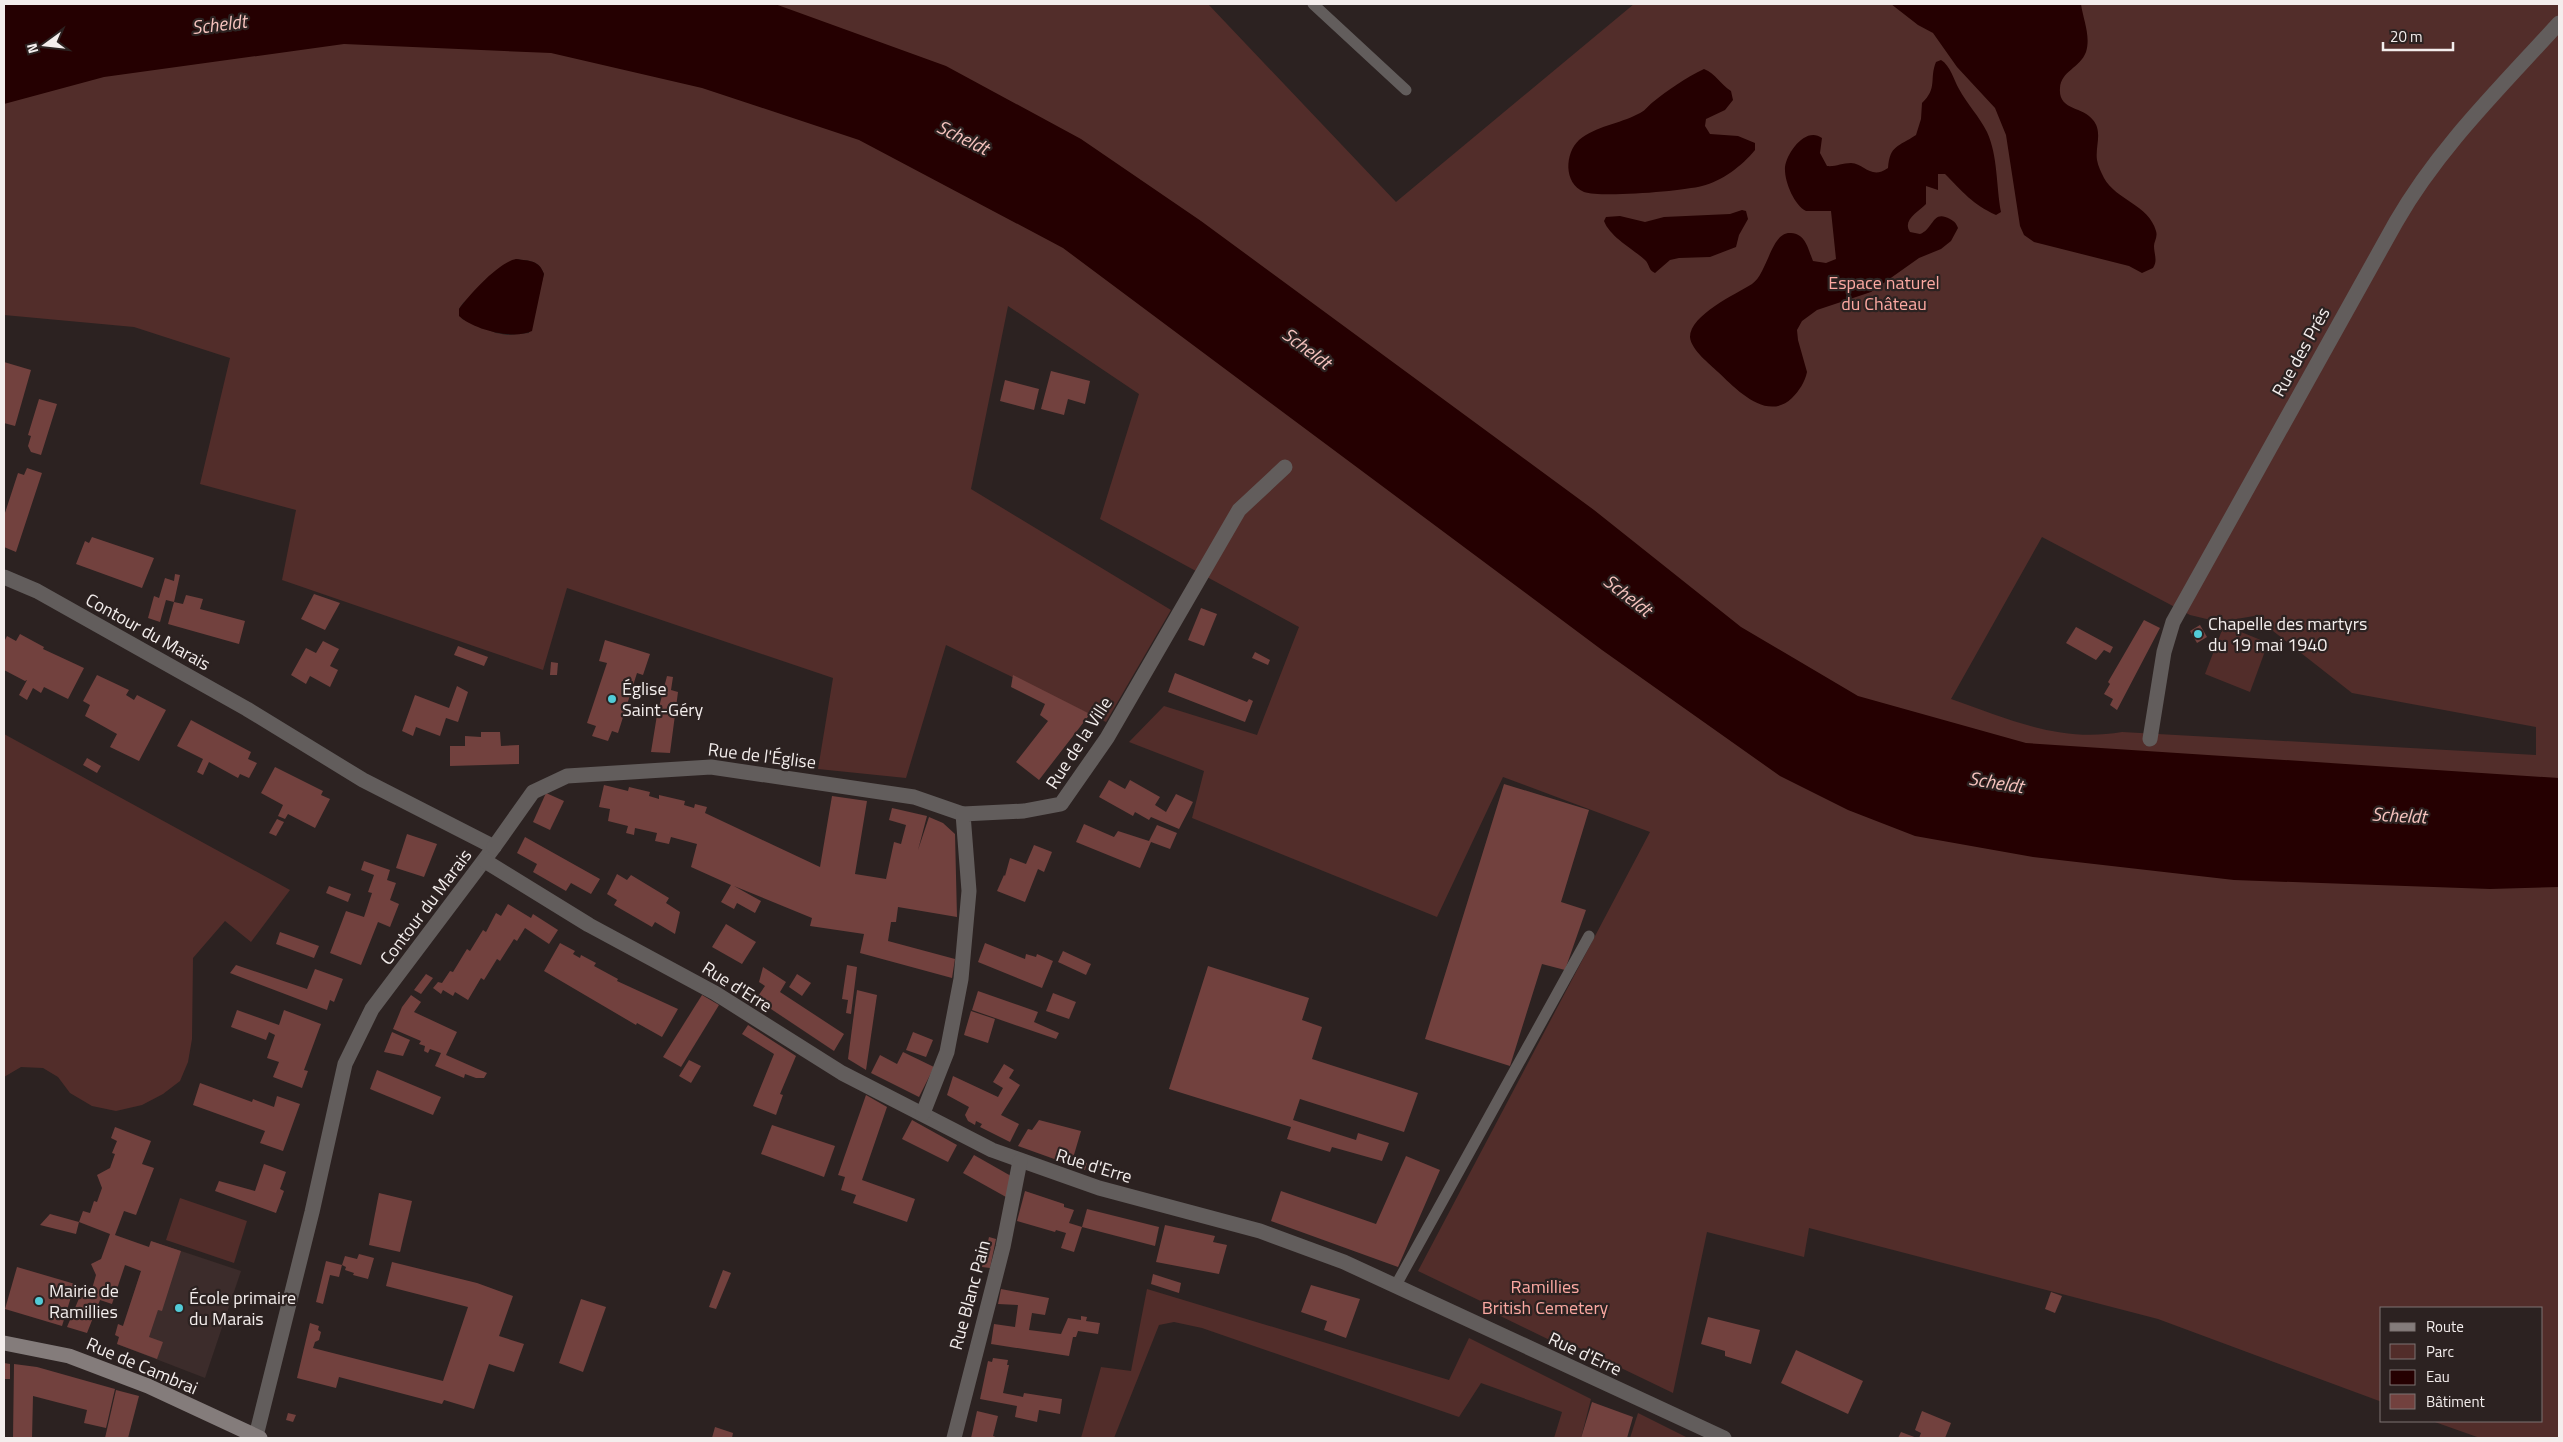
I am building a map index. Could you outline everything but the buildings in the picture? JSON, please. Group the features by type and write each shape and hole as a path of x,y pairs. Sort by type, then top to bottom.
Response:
{"street":[{"name":"Rue des Prés","path":"2150,739 2164,652 2173,622 2400,215 2418,184 2442,151 2559,23"},
{"name":"Rue de la Ville","path":"963,814 1024,811 1061,804 1107,738 1239,510 1285,467"},
{"name":"Contour du Marais","path":"4,577 37,591 238,704 363,780 494,847 372,1009 345,1064 258,1437"},
{"name":"Rue de l'Église","path":"494,847 533,792 568,776 711,767 914,796 963,814"},
{"path":"923,1113 947,1052 961,980 969,891 963,814"},
{"name":"Rue d'Erre","path":"485,861 590,925 715,993 835,1069 992,1150 1099,1188 1260,1231 1344,1262 1724,1438"},
{"name":"Rue Blanc Pain","path":"954,1438 1003,1247 1020,1161"},
{"name":"Rue de Cambrai","path":"4,1343 69,1356 148,1386 258,1437"}],"lane":[{"path":"1313,4 1406,90"},
{"path":"1396,1285 1590,936"}],"shaded area":[{"name":"École primaire du Marais","path":"151,1241 241,1271 205,1378 117,1344"}],"green space":[{"path":"4,4 1208,4 1396,202 1634,4 2559,4 2559,1438 2480,1438 2435,1422 2543,1422 2543,1307 2380,1307 2380,1401 2158,1319 1809,1228 1804,1257 1707,1232 1673,1393 1567,1342 1564,1347 1490,1311 1491,1306 1418,1271 1650,832 1503,777 1437,917 1192,818 1204,771 1129,742 1164,706 1257,735 1299,627 1100,519 1139,394 1008,306 971,489 1171,610 1106,722 946,645 906,778 818,769 833,678 567,588 543,670 282,580 296,510 200,484 230,358 134,327 4,315","holes":["516,259 537,264 544,274 529,333 507,335 496,333 462,319 459,309 463,303","2042,537 2190,615 2219,622 2254,616 2352,693 2536,727 2536,755 2122,732 2099,735 2056,732 2014,721 1951,699"]},
{"path":"2224,625 2268,643 2250,692 2205,674"},
{"path":"4,734 290,890 251,942 225,921 193,958 192,1039 188,1062 180,1081 163,1094 142,1105 116,1111 92,1106 70,1093 58,1077 43,1068 21,1067 4,1077"},
{"path":"180,1198 247,1221 234,1263 166,1240"},
{"path":"1147,1289 1449,1380 1469,1338 1591,1399 1581,1438 1554,1438 1562,1412 1481,1383 1459,1417 1202,1328 1174,1322 1159,1325 1114,1438 1081,1438 1101,1367 1131,1371"},
{"path":"1638,1413 1688,1438 1630,1438"}],"water":[{"name":"Scheldt","path":"4,4 775,4 946,66 1081,139 1201,221 1594,510 1741,627 1858,696 2026,743 2559,778 2559,887 2490,889 2234,880 2033,857 1915,836 1848,810 1780,776 1602,650 1063,248 859,140 702,88 551,53 344,44 104,77 4,104"},
{"path":"1891,4 2081,4 2088,40 2086,52 2080,62 2064,77 2061,82 2060,95 2067,105 2089,116 2096,125 2098,129 2097,162 2109,186 2140,209 2152,222 2157,235 2154,246 2155,263 2153,268 2142,273 2129,266 2034,242 2024,235 2020,226 2006,135 1995,108 1957,67 1933,33 1918,25"},
{"path":"1941,60 1949,69 1991,141 2001,212 1996,215 1980,206 1945,174 1938,174 1938,190 1926,186 1926,204 1909,220 1908,228 1910,232 1920,234 1925,232 1936,218 1944,217 1954,222 1958,228 1951,241 1941,249 1919,258 1871,292 1817,310 1802,321 1797,330 1807,372 1801,386 1792,398 1782,405 1773,407 1753,401 1734,387 1697,352 1691,342 1692,329 1705,313 1757,279 1774,245 1784,234 1791,233 1800,236 1806,243 1813,261 1826,263 1836,259 1831,211 1806,211 1798,204 1786,179 1785,167 1789,154 1798,142 1810,135 1816,135 1822,138 1820,153 1827,166 1851,163 1873,172 1888,168 1889,160 1896,147 1916,135 1921,119 1922,103 1932,88 1936,62"},
{"path":"1704,69 1731,91 1733,100 1725,110 1706,119 1705,126 1710,134 1738,136 1755,143 1755,150 1744,162 1717,181 1692,188 1661,192 1593,194 1577,188 1572,182 1568,168 1571,152 1579,140 1593,131 1640,113 1671,89"},
{"path":"1742,210 1746,211 1748,219 1739,235 1736,247 1710,257 1670,260 1655,273 1645,260 1611,232 1604,221 1606,217 1620,216 1645,222 1664,217 1730,214"},
{"path":"516,259 537,264 544,274 532,331 524,334 494,332 474,326 459,316 459,309 493,272 509,261"}],"place":[{"name":"Chapelle des martyrs du 19 mai 1940","path":"2198,634"},
{"name":"Église Saint-Géry","path":"612,699"},
{"name":"Mairie de Ramillies","path":"39,1301"},
{"name":"École primaire du Marais","path":"179,1308"}],"park label":[{"name":"Espace naturel du Château","path":"1884,293"},
{"name":"Ramillies British Cemetery","path":"1545,1297"}]}
